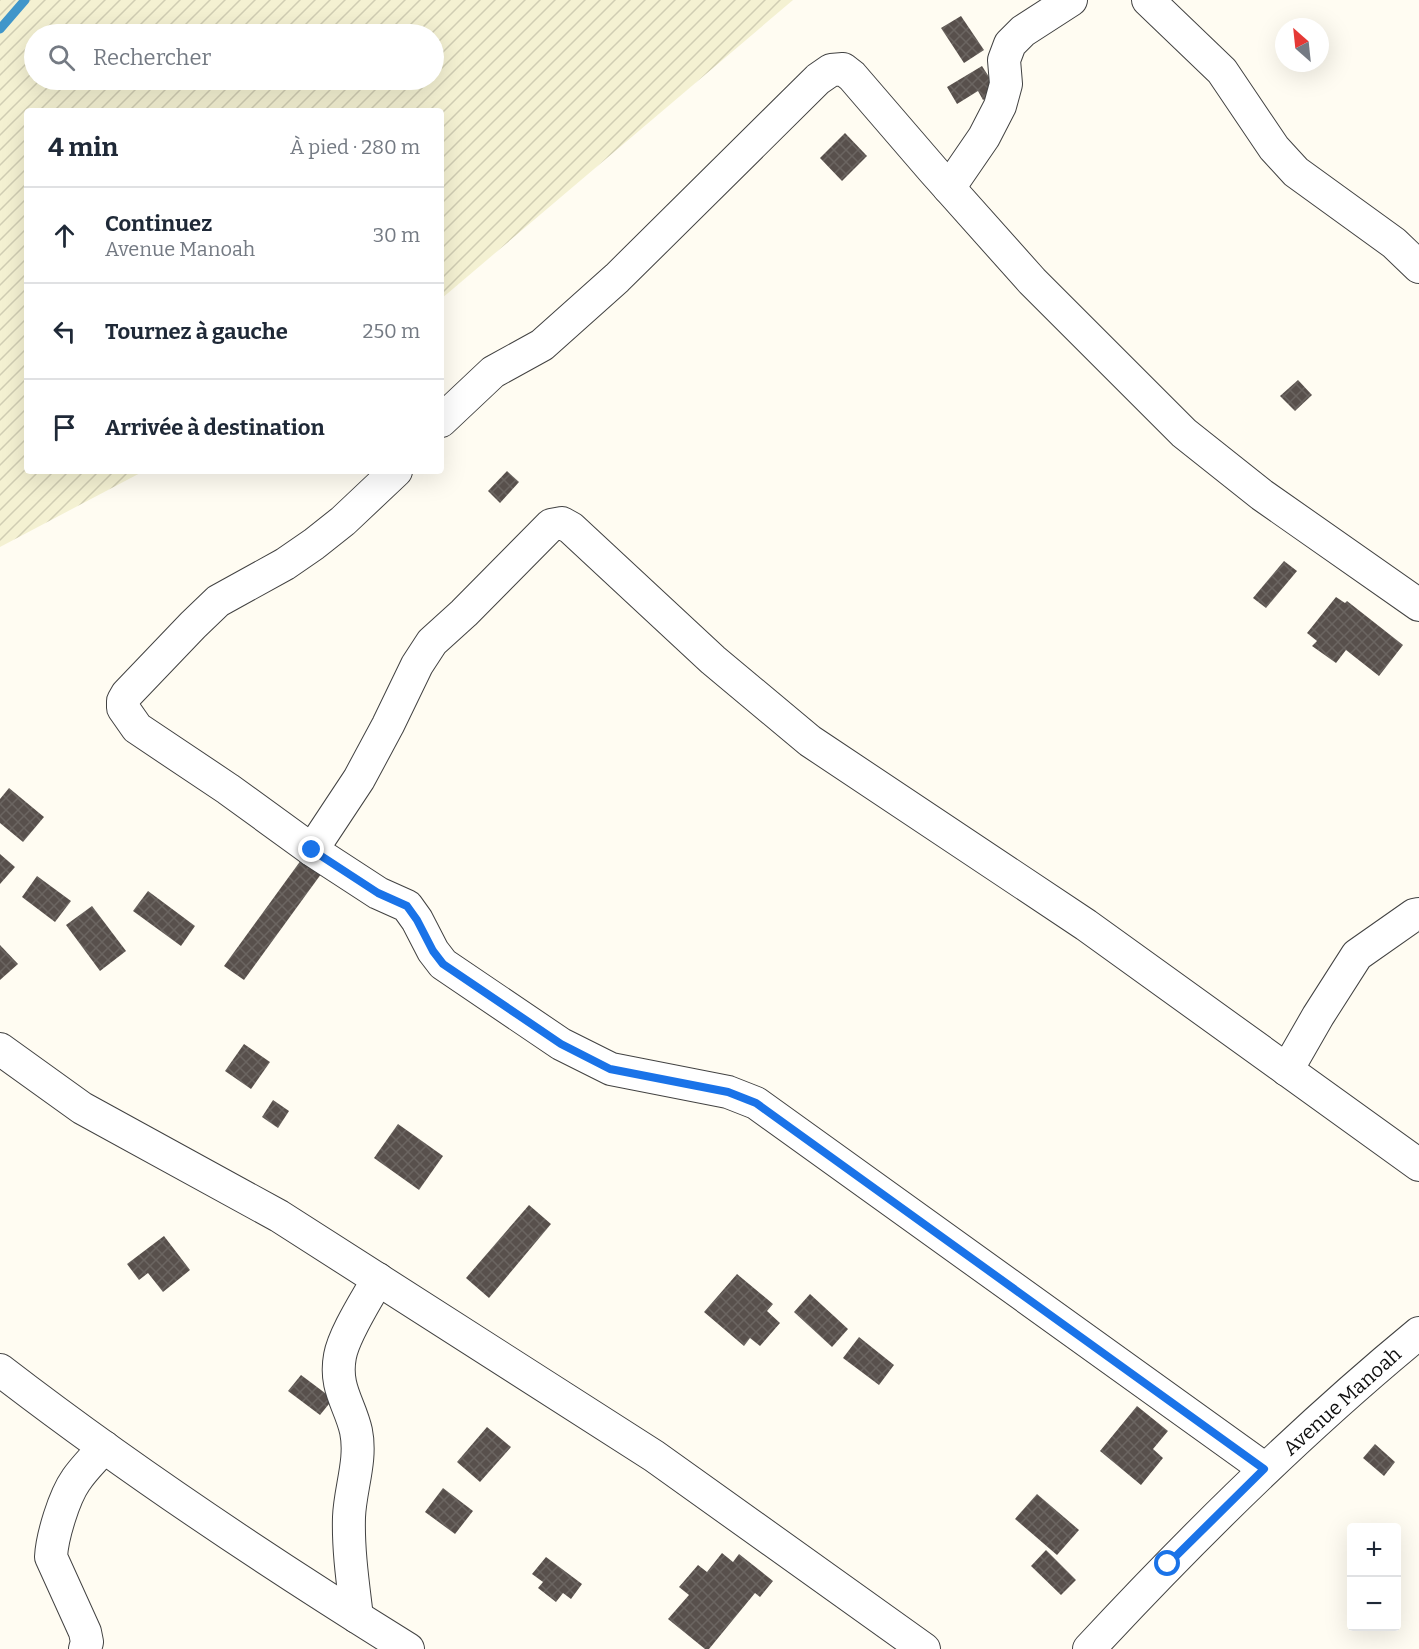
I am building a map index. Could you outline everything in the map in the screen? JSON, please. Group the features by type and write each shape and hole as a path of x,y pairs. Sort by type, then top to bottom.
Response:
{"street":[{"path":"949,188 984,137 1000,106 1006,84 1004,60 1010,44 1023,31 1071,0"},
{"path":"1148,0 1222,71 1274,148 1296,171 1394,243 1419,267"},
{"path":"444,418 493,372 542,345 617,278 818,79 831,70 843,69 852,76 1032,281 1184,433 1263,495 1419,605"},
{"path":"393,474 343,521 314,544 285,564 218,601 186,632 123,701 123,708 137,728 228,789 312,850 378,893 407,906 443,964 561,1044 610,1069 728,1092 756,1103 1264,1469"},
{"path":"312,850 359,779 417,665 432,642 551,525 562,523 571,528 713,660 810,741 1086,925 1419,1165"},
{"path":"1287,1070 1357,955 1414,915 1419,914"},
{"path":"0,1049 82,1107 279,1216 654,1456 924,1649"},
{"path":"357,1617 351,1559 350,1516 357,1469 356,1432 339,1387 340,1356 354,1322 378,1279"},
{"name":"Avenue Manoah","path":"1089,1649 1168,1564 1264,1469 1419,1333"},
{"path":"0,1371 104,1447 294,1578 408,1649"},
{"path":"85,1649 87,1642 85,1632 51,1557 52,1544 75,1481 104,1447"}],"shaded area":[{"path":"0,0 793,0 444,296 444,108 24,108 24,474 138,474 0,547"}],"building":[{"path":"961,16 984,50 964,63 941,28"},
{"path":"982,66 998,91 983,100 978,91 957,104 947,87"},
{"path":"845,133 867,156 842,181 820,158"},
{"path":"1298,380 1312,395 1295,411 1280,396"},
{"path":"507,471 519,482 500,503 488,491"},
{"path":"1284,561 1297,571 1266,608 1253,598"},
{"path":"1336,597 1345,603 1347,601 1403,645 1379,676 1346,650 1336,663 1312,646 1317,641 1307,633"},
{"path":"9,788 44,817 23,842 0,823 0,799"},
{"path":"0,854 15,867 0,884"},
{"path":"304,856 324,870 244,980 224,966"},
{"path":"37,876 71,901 55,922 22,897"},
{"path":"148,891 195,926 181,946 133,911"},
{"path":"92,906 126,951 100,971 66,925"},
{"path":"0,945 18,964 0,980"},
{"path":"244,1044 270,1062 251,1089 225,1071"},
{"path":"273,1100 289,1111 278,1128 262,1117"},
{"path":"398,1124 443,1156 419,1190 374,1158"},
{"path":"529,1205 551,1224 489,1298 466,1278"},
{"path":"164,1236 190,1270 163,1292 148,1273 139,1280 127,1264"},
{"path":"737,1274 773,1304 767,1311 780,1323 760,1346 750,1338 744,1346 704,1312"},
{"path":"810,1294 848,1329 832,1347 794,1312"},
{"path":"859,1337 894,1365 879,1385 843,1358"},
{"path":"301,1375 333,1399 320,1415 288,1391"},
{"path":"1137,1406 1168,1431 1153,1449 1163,1458 1141,1485 1100,1451"},
{"path":"487,1427 511,1447 480,1482 457,1462"},
{"path":"1375,1444 1395,1462 1384,1476 1363,1458"},
{"path":"443,1488 473,1511 455,1534 425,1512"},
{"path":"1037,1494 1079,1530 1057,1555 1015,1519"},
{"path":"1046,1550 1076,1580 1061,1595 1031,1566"},
{"path":"722,1553 733,1562 739,1554 773,1581 760,1597 755,1593 709,1649 705,1649 668,1619 689,1595 679,1587 698,1565 707,1572"},
{"path":"546,1557 582,1584 571,1599 563,1593 556,1602 538,1588 543,1582 532,1574"}],"waterway":[{"path":"0,29 25,0"}],"route":[{"path":"312,850 378,893 407,906 443,964 561,1044 610,1069 728,1092 756,1103 1264,1469 1168,1564"}]}
